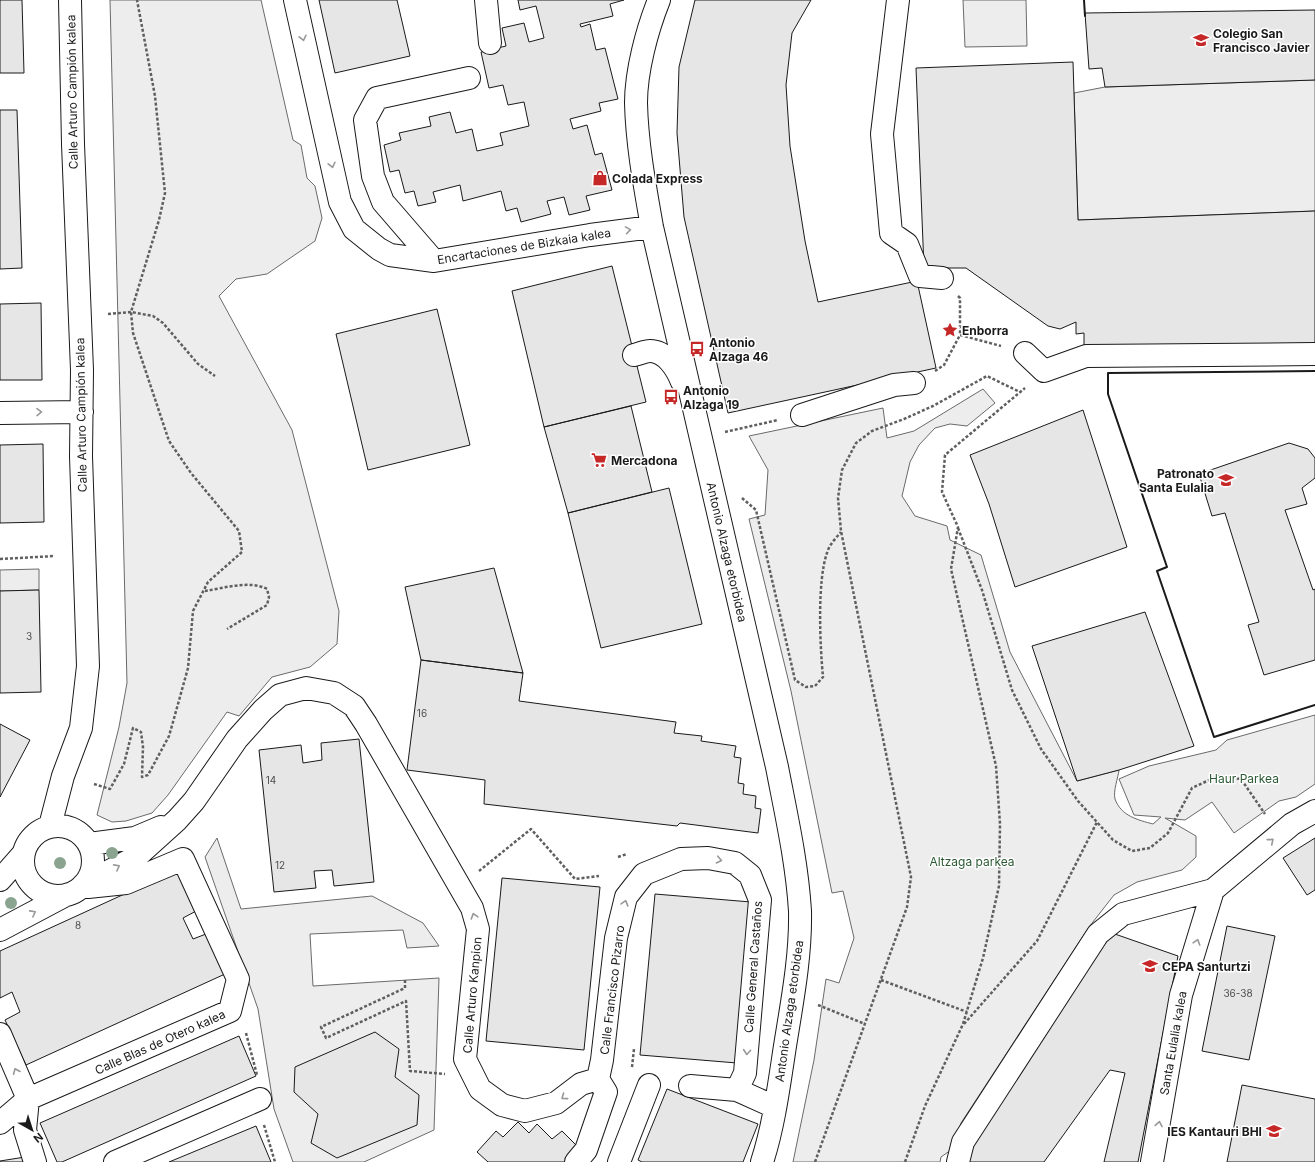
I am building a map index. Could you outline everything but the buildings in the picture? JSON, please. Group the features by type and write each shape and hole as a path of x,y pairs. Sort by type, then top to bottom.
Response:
{"street":[{"name":"Calle Arturo Campión kalea","path":"50,826 63,776 81,728 88,666 70,0"},
{"name":"Encartaciones de Bizkaia kalea","path":"294,0 340,202 354,228 379,249 390,255 434,261 590,235 652,227"},
{"path":"486,0 490,43"},
{"name":"Antonio Alzaga etorbidea","path":"659,0 644,43 636,103 642,174 652,227 775,760 795,867 800,910 800,943 775,1107 769,1141 762,1162"},
{"path":"898,0 882,134 890,233 907,244 920,276 942,278"},
{"path":"434,261 383,202 373,176 365,120 377,98 469,78"},
{"path":"663,272 662,284 668,320 666,339 642,353 669,359 678,371 696,417"},
{"path":"1025,353 1044,371 1086,356 1315,354"},
{"path":"802,415 894,385 914,383"},
{"path":"0,413 82,412"},
{"name":"Calle Arturo Kanpion","path":"177,820 194,800 237,739 263,710 280,695 306,688 334,693 354,706 366,724 413,808 472,908 478,929 465,1059 480,1089 502,1105 526,1111 556,1103 581,1084 598,1079"},
{"path":"958,1162 963,1142 1098,934 1123,914 1213,890 1292,824 1315,811"},
{"path":"89,844 135,838 177,820"},
{"path":"0,930 136,857 177,820"},
{"path":"50,826 65,826 79,832 89,844 94,858 93,866 90,874 76,889 54,896 43,893 33,886 27,877 23,866 23,854 26,844 32,836 41,830 50,826"},
{"path":"0,880 23,854"},
{"name":"Calle General Castaños","path":"681,859 708,858 735,863 750,875 760,900 745,1073 737,1090"},
{"name":"Calle Blas de Otero kalea","path":"0,1123 28,1099 230,1011 238,979 183,859 126,883 76,889"},
{"name":"Calle Francisco Pizarro","path":"598,1079 602,1060 616,938 626,897 644,874 681,859"},
{"name":"Santa Eulalia kalea","path":"1152,1162 1181,995 1213,890"},
{"path":"0,1034 28,1099 25,1130 35,1162"},
{"path":"576,1162 586,1150 606,1092 598,1079"},
{"path":"619,1162 649,1085"},
{"path":"690,1086 737,1090 775,1107"},
{"path":"115,1162 260,1090"}],"path":[{"path":"94,784 110,789 124,764 133,728 141,732 143,747 142,777 148,775 169,736 173,722 188,668 194,611 208,582 242,552 239,531 191,472 169,440 133,333 131,312 166,193 155,96 137,0"},
{"path":"914,383 944,365 960,335 960,298 942,278"},
{"path":"108,314 131,312 153,316 163,323 198,364 215,376"},
{"path":"960,335 1025,353"},
{"path":"1044,371 945,455 942,492 958,527 982,590 1012,690 1041,749 1078,800 1113,840 1132,852 1150,848 1168,833 1192,788 1218,776 1241,779 1266,817"},
{"path":"815,1162 907,907 911,877 841,531 838,498 842,470 856,443 872,431 933,406 987,376 1020,392"},
{"path":"718,434 802,415"},
{"path":"741,497 756,510 795,680 806,688 815,686 823,677 821,655 822,584 827,552 841,531"},
{"path":"905,1162 925,1106 963,1024 983,958 999,886 1000,824 996,766 951,569 958,527"},
{"path":"0,559 55,556"},
{"path":"204,591 251,585 261,586 268,589 269,597 267,605 227,629"},
{"path":"963,1024 1037,941 1098,822"},
{"path":"478,872 532,829 575,879 599,876"},
{"path":"405,980 405,988 321,1027 326,1038 406,1001 410,1072 449,1075"},
{"path":"881,980 967,1012"},
{"path":"816,1004 865,1024"},
{"path":"246,1033 260,1090"},
{"path":"262,1121 275,1162"}],"green space":[{"path":"110,0 261,0 293,140 301,145 307,178 315,186 322,218 315,241 267,274 236,279 219,296 292,430 339,611 337,644 310,667 272,677 239,716 227,712 168,795 152,813 126,821 112,822 97,815 119,727 127,683"},
{"path":"963,0 1026,0 1027,46 965,47"},
{"path":"1315,80 1315,211 1078,220 1074,93 1105,87"},
{"name":"Altzaga parkea","path":"983,389 995,403 967,426 950,424 935,428 919,445 910,462 902,496 915,516 947,526 950,540 981,555 1010,652 1077,781 1119,770 1115,799 1121,810 1142,821 1153,824 1161,817 1134,815 1119,779 1149,766 1216,750 1227,740 1315,715 1315,784 1296,797 1279,801 1234,833 1212,802 1185,820 1165,818 1196,836 1196,857 1182,870 1137,882 1114,895 1089,927 961,1123 954,1148 941,1157 940,1162 793,1162 814,1060 826,979 839,983 854,938 843,891 832,893 791,691 749,519 765,515 768,470 749,436 883,408 887,438 914,431"},
{"path":"39,569 39,590 0,591 0,570"},
{"path":"217,838 241,909 372,896 423,923 439,946 407,948 403,930 310,934 313,986 439,978 434,1130 364,1162 293,1162 274,1109 258,1009 205,857"}],"wall":[{"path":"1084,0 1085,16"},
{"path":"1315,371 1108,373 1108,394 1167,567 1157,571 1214,737 1315,705"}],"place":[{"name":"Colegio San Francisco Javier","path":"1201,40"},
{"name":"Colada Express","path":"600,178"},
{"name":"Enborra","path":"950,330"},
{"name":"Antonio Alzaga 46","path":"697,349"},
{"name":"Antonio Alzaga 19","path":"671,397"},
{"name":"Mercadona","path":"599,460"},
{"name":"Patronato Santa Eulalia","path":"1226,480"},
{"name":"CEPA Santurtzi","path":"1150,966"},
{"name":"IES Kantauri BHI","path":"1274,1131"}],"park label":[{"name":"Haur Parkea","path":"1244,778"}]}
